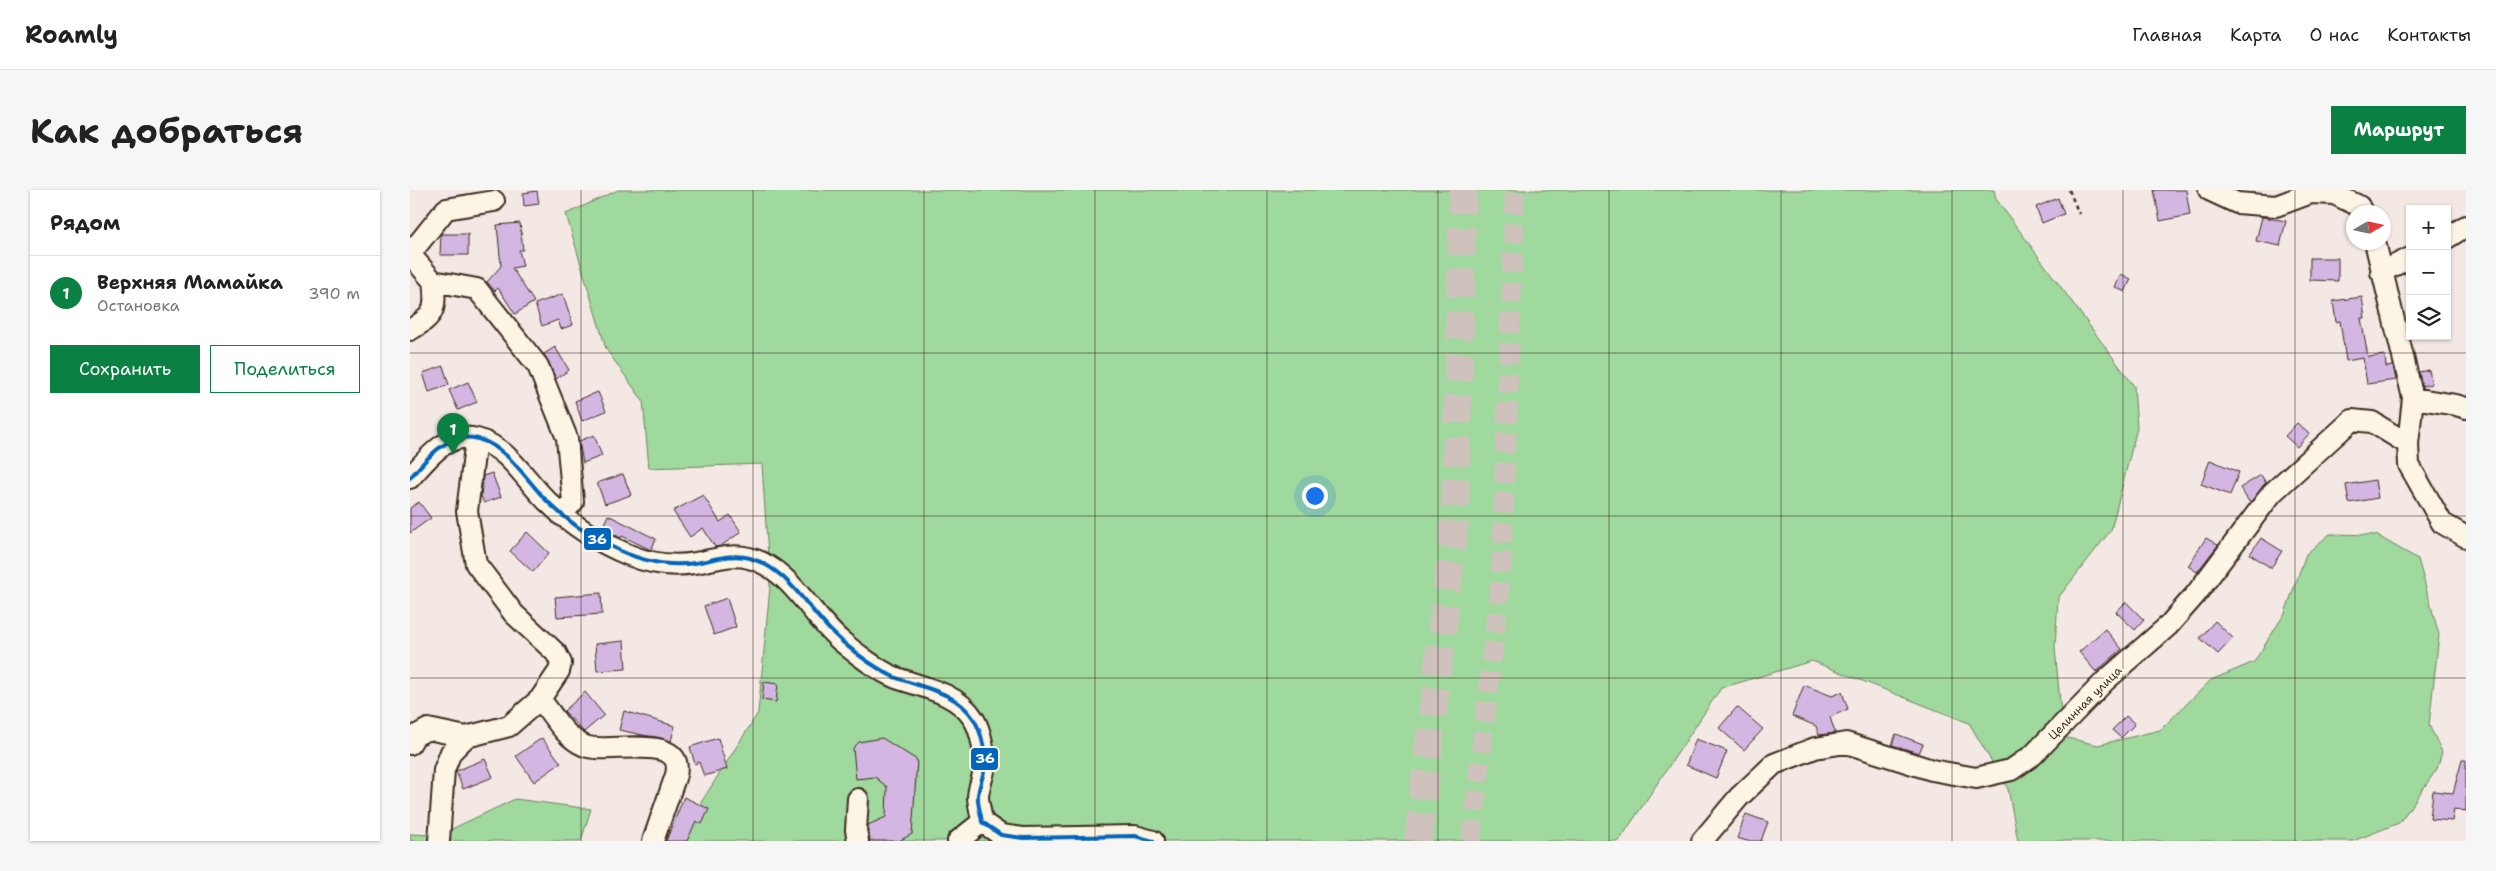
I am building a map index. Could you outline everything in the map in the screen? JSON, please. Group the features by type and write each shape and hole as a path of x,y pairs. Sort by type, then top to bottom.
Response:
{"street":[{"path":"2209,190 2237,203 2276,206 2311,192 2334,194 2357,205"},
{"path":"410,330 429,319 436,299 433,281 410,254 446,209 494,201"},
{"path":"2451,235 2466,226"},
{"path":"2377,250 2413,398 2408,444 2409,465 2423,493 2442,523 2466,537"},
{"path":"2381,272 2406,260"},
{"path":"433,281 477,289 538,366 567,438 573,502 562,515"},
{"path":"2413,398 2456,404 2466,408"},
{"name":"Целинная улица","path":"1702,841 1738,798 1774,764 1815,748 1846,743 1932,770 1976,778 2011,770 2032,755 2105,681 2168,626 2196,594 2272,494 2352,420 2372,422 2408,444"},
{"path":"410,744 416,736 428,728 466,737 509,726 540,699 559,671 561,663 556,652 514,614 476,564 467,511 476,439"},
{"path":"410,478 446,442 476,439 494,446 508,458 562,515 580,528 629,555 666,566 725,557 748,557 765,563 780,575 841,641 892,676 932,687 964,708 974,718 981,740 984,769 978,796 982,822 1001,834 1023,838 1135,836 1154,841"},
{"path":"540,699 564,731 582,745 593,749 612,747 658,749 666,751 675,758 678,767 676,775 653,841"},
{"path":"439,841 444,770 451,752 466,737"},
{"path":"858,799 856,830 858,841"},
{"path":"958,841 982,822"}],"path":[{"path":"2069,190 2079,214"}],"green space":[{"path":"618,190 1994,190 1996,199 2134,386 2137,428 2111,530 2058,598 2055,647 2063,737 2098,745 2160,730 2211,680 2254,662 2285,613 2306,554 2330,534 2376,535 2418,559 2439,635 2429,725 2442,752 2437,769 2399,823 2353,841 2018,841 2008,789 1969,723 1812,661 1721,688 1619,841 683,841 688,823 758,713 770,587 762,464 649,468 643,401 606,349 566,214"},
{"path":"515,799 591,809 581,841 410,841 410,834 439,835"}],"building":[{"path":"2154,190 2186,190 2190,215 2160,221"},
{"path":"537,191 539,204 524,206 523,193"},
{"path":"2058,198 2064,214 2042,223 2036,207"},
{"path":"2262,217 2286,221 2280,246 2256,241"},
{"path":"520,223 523,250 519,250 523,266 512,268 534,302 515,314 498,288 495,291 487,282 501,266 497,225"},
{"path":"441,234 468,234 468,255 440,255"},
{"path":"2310,258 2338,258 2338,281 2310,280"},
{"path":"2121,274 2131,279 2125,292 2115,287"},
{"path":"563,294 573,325 561,329 558,320 542,326 535,304"},
{"path":"2362,297 2365,318 2361,318 2368,357 2385,355 2386,367 2393,366 2396,380 2367,384 2363,358 2346,361 2340,321 2336,322 2333,301"},
{"path":"555,347 569,370 556,379 544,354"},
{"path":"443,366 449,385 429,392 423,373"},
{"path":"2429,370 2432,384 2422,386 2419,372"},
{"path":"468,382 477,402 458,410 449,390"},
{"path":"598,392 606,411 582,421 575,401"},
{"path":"2297,423 2309,434 2297,447 2285,436"},
{"path":"594,435 602,456 583,463 579,441"},
{"path":"2210,460 2239,472 2230,495 2201,484"},
{"path":"492,473 501,497 484,503 481,496 483,476"},
{"path":"623,474 631,495 605,504 597,483"},
{"path":"2261,475 2266,483 2250,503 2240,488"},
{"path":"2375,480 2378,498 2349,503 2346,485"},
{"path":"703,495 720,522 730,515 741,532 721,546 715,547 703,528 690,537 673,511"},
{"path":"419,502 431,518 410,533 410,508"},
{"path":"608,515 656,539 651,550 602,528"},
{"path":"527,532 549,553 533,572 510,551"},
{"path":"2206,538 2218,545 2197,572 2188,566"},
{"path":"2261,538 2282,551 2271,568 2250,554"},
{"path":"601,593 602,614 557,617 555,597"},
{"path":"727,598 736,627 714,635 704,606"},
{"path":"2126,602 2144,620 2135,630 2116,612"},
{"path":"2215,621 2233,638 2218,654 2200,638"},
{"path":"2105,629 2122,649 2096,672 2079,652"},
{"path":"624,641 626,669 597,671 595,644"},
{"path":"764,682 778,684 776,702 762,700"},
{"path":"1804,685 1832,696 1842,692 1848,709 1830,717 1835,733 1819,735 1816,726 1792,716"},
{"path":"585,692 604,715 584,732 564,711"},
{"path":"1737,707 1763,729 1744,750 1719,728"},
{"path":"624,711 675,726 671,741 619,730"},
{"path":"2126,716 2135,724 2121,738 2112,730"},
{"path":"1896,734 1923,744 1919,753 1892,745"},
{"path":"542,738 561,763 534,782 516,756"},
{"path":"718,738 727,769 704,776 699,762 695,764 690,747"},
{"path":"882,738 917,760 912,834 899,841 870,841 868,825 886,817 887,787 875,777 856,779 853,748 859,742"},
{"path":"1696,739 1727,751 1716,778 1686,765"},
{"path":"485,759 493,777 463,789 456,771"},
{"path":"2462,760 2466,760 2466,811 2454,809 2452,821 2430,819 2433,791 2453,793"},
{"path":"684,797 709,809 702,824 696,821 687,841 666,841"},
{"path":"1746,814 1768,822 1761,841 1747,841 1737,838"}],"tunnel":[{"path":"1418,841 1455,518 1463,190"},
{"path":"1471,841 1501,576 1515,190"}],"transit line":[{"name":"36","path":"410,478 439,448 457,439 478,439 489,443 508,457 539,493 568,520 618,550 650,561 672,564 695,563 736,556 750,558 763,563 785,579 831,631 862,658 894,677 947,696 966,709 976,724 984,751 985,765 978,798 982,822 1001,835 1023,838 1135,836 1153,841"}],"place":[{"name":"Верхняя Мамайка","path":"453,454"}]}
